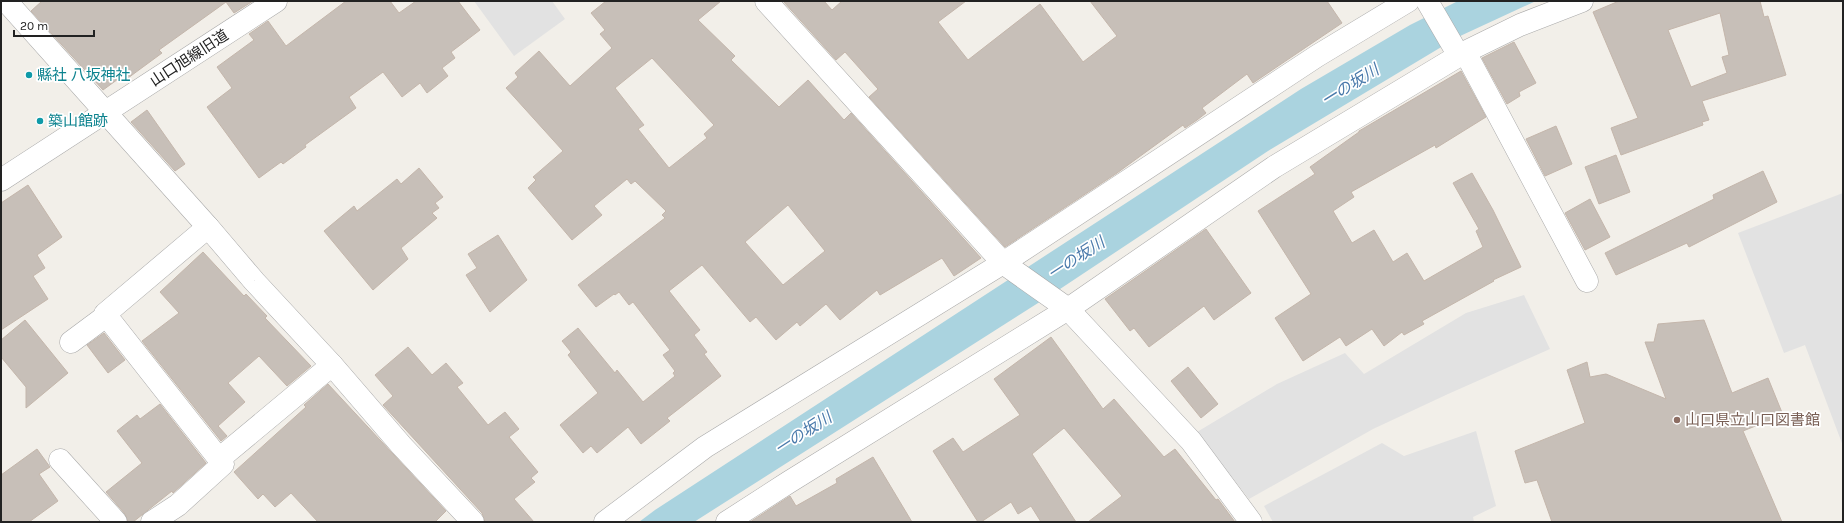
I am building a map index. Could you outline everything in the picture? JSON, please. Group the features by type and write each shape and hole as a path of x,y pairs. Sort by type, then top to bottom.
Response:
{"street":[{"path":"6,1 208,227 254,281 332,365 401,445 473,522"},
{"name":"山口旭線旧道","path":"1,180 276,1"},
{"path":"766,1 1008,267 1062,304 1191,441 1251,522"},
{"path":"605,522 705,447 1008,267 1317,56 1408,1"},
{"path":"1427,1 1459,52 1587,281"},
{"path":"727,522 1274,167 1459,52 1520,25 1582,1"},
{"path":"71,342 106,316 105,314 208,227"},
{"path":"106,316 223,464 178,505 152,522"},
{"path":"219,459 332,365"},
{"path":"60,460 116,522"}],"shaded area":[{"path":"474,1 552,1 565,19 514,56"},
{"path":"1843,193 1843,446 1805,345 1784,353 1738,233"},
{"path":"1524,295 1550,349 1373,429 1249,499 1197,432 1277,384 1345,353 1364,374 1466,313"},
{"path":"1476,431 1496,506 1473,517 1474,522 1273,522 1264,506 1382,443 1404,456"}],"water":[{"name":"一の坂川","path":"1458,1 1536,1 1458,37 1268,151 1057,291 694,522 639,522 655,510 1301,89 1410,25"}],"building":[{"path":"42,1 253,1 234,13 226,2 159,50 162,53 128,78 125,74 103,90 31,11"},
{"path":"346,1 390,1 399,13 416,1 458,1 480,30 451,52 455,58 442,68 448,76 427,93 420,83 402,97 383,72 349,97 356,108 305,145 306,147 283,164 281,162 259,178 207,107 232,88 217,67 254,40 249,34 268,21 286,46"},
{"path":"606,1 721,1 698,20 735,56 731,60 779,107 808,80 844,120 851,113 981,258 954,276 942,258 880,295 877,290 840,320 826,304 800,326 797,322 776,340 756,317 750,322 702,265 669,291 700,330 694,335 707,352 704,354 721,376 667,418 670,421 641,444 628,427 597,453 591,446 583,453 560,425 598,393 568,355 571,352 562,341 578,328 615,373 617,370 643,402 675,376 673,373 675,371 663,355 670,350 633,302 629,305 619,292 596,307 578,285 665,218 662,215 666,211 635,181 631,184 627,179 594,206 602,215 572,240 528,188 536,180 533,177 563,151 506,88 518,77 515,73 539,51 570,86 612,48 600,34 605,30 591,13","holes":["652,58 714,125 704,134 707,138 669,168 638,129 644,125 615,88","788,205 825,251 783,285 745,242"]},
{"path":"783,1 824,1 832,10 842,1 966,1 938,22 968,60 1040,4 1083,62 1117,36 1090,1 1327,1 1342,23 1253,83 1247,74 1202,108 1206,113 1197,120 1185,128 1183,125 1117,173 1005,247 869,97 878,89 845,52 836,60"},
{"path":"1619,1 1760,1 1764,17 1768,16 1786,75 1702,101 1709,120 1702,122 1703,125 1621,155 1611,128 1638,118 1593,12","holes":["1720,13 1729,55 1722,57 1727,73 1691,87 1668,30"]},
{"path":"1514,42 1536,83 1519,92 1520,96 1507,104 1482,58"},
{"path":"1461,71 1486,117 1436,148 1435,145 1351,192 1354,197 1333,211 1352,243 1374,230 1393,262 1407,253 1424,281 1483,247 1476,231 1479,229 1453,183 1472,173 1493,210 1521,267 1493,280 1494,281 1422,321 1424,324 1404,335 1402,332 1384,346 1372,329 1346,346 1340,337 1303,361 1275,318 1311,294 1258,211 1315,174 1310,167 1359,131"},
{"path":"147,110 185,164 175,171 131,122"},
{"path":"1556,126 1572,164 1545,176 1526,139"},
{"path":"1616,155 1630,192 1599,204 1585,167"},
{"path":"419,168 443,197 435,203 439,208 432,213 437,218 401,248 408,259 373,290 324,231 354,206 357,211 397,179 401,184"},
{"path":"1763,171 1777,202 1689,247 1687,243 1616,275 1605,253 1714,199 1713,195"},
{"path":"28,185 62,237 37,255 45,268 33,276 48,299 1,330 1,203"},
{"path":"1590,199 1610,237 1585,250 1565,213"},
{"path":"1206,229 1251,293 1214,320 1204,306 1149,347 1134,328 1130,331 1105,299"},
{"path":"498,235 527,280 490,312 466,275 477,268 468,254"},
{"path":"203,252 244,296 246,294 267,316 265,318 311,366 287,386 259,356 228,383 245,402 218,426 227,436 221,441 142,341 179,313 160,292"},
{"path":"25,320 68,373 26,408 26,387 1,357 1,340"},
{"name":"山口県立山口図書館","path":"1704,320 1732,393 1768,378 1783,415 1743,431 1782,522 1552,522 1537,480 1525,483 1515,451 1585,423 1567,370 1587,362 1590,377 1606,374 1666,399 1645,342 1654,342 1658,324"},
{"path":"104,333 125,360 108,373 87,345"},
{"path":"1051,337 1103,409 1114,399 1164,457 1175,449 1216,500 1218,499 1235,522 1088,522 1122,496 1064,428 1032,454 1076,522 1041,522 1031,506 1018,514 1011,502 981,522 978,522 933,451 953,438 963,452 1020,415 994,379"},
{"path":"408,347 432,375 446,363 463,383 457,387 488,425 505,412 519,429 509,437 538,472 531,478 535,482 514,499 534,522 485,522 482,513 383,405 393,396 375,375"},
{"path":"1188,367 1218,404 1201,418 1171,381"},
{"path":"328,384 446,511 435,522 318,522 291,493 275,507 263,494 258,499 234,472 306,407 304,405"},
{"path":"160,404 206,463 173,493 172,491 133,522 128,522 125,514 106,492 142,463 117,431 137,415 140,419"},
{"path":"37,449 50,467 39,474 58,501 29,522 1,522 1,475"},
{"path":"873,457 912,522 750,522 790,496 796,506 837,483 836,479"}],"place":[{"name":"縣社 八坂神社","path":"29,75"},
{"name":"築山館跡","path":"40,121"},
{"name":"山口県立山口図書館","path":"1677,420"}]}
